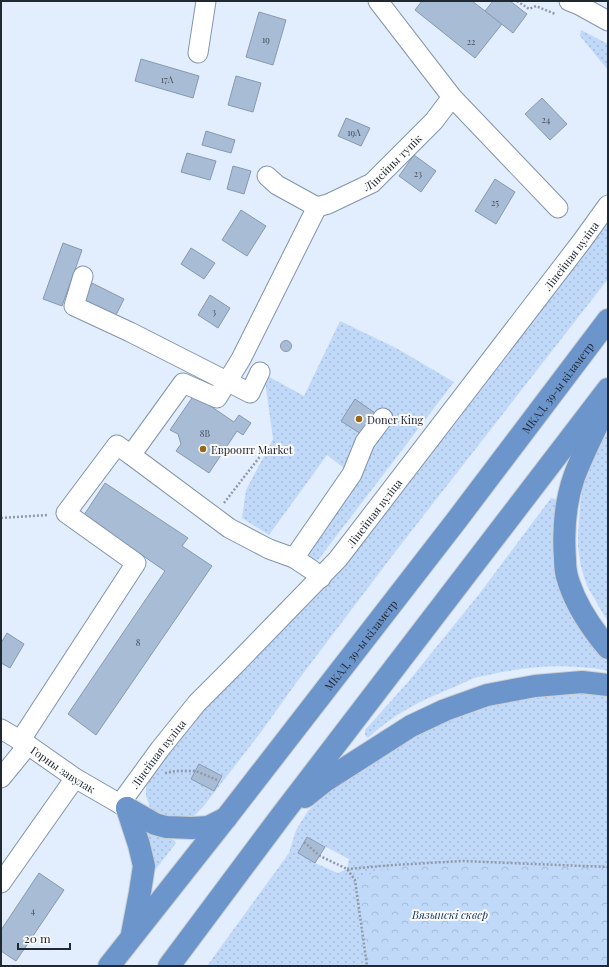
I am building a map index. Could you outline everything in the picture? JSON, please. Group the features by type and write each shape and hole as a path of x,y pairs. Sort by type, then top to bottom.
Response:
{"highway":[{"name":"МКАД, 39-ы кіламетр","path":"109,966 226,818 608,320"},
{"path":"169,966 280,816 608,389"},
{"path":"608,402 574,478 568,500 564,545 568,582 581,610 597,635 608,648"},
{"path":"280,816 338,772 411,726 445,710 487,695 535,686 582,682 608,685"},
{"path":"124,806 155,824 166,827 208,827 226,818"},
{"path":"124,806 139,845 144,866 131,937"}],"street":[{"path":"198,53 206,1"},
{"path":"378,1 452,97 558,208"},
{"path":"570,1 608,21"},
{"name":"Лінейны тупік","path":"316,207 328,204 372,183 434,121 452,97"},
{"path":"131,455 183,383 217,398 241,359 316,207 277,185 267,176"},
{"name":"Лінейная вуліца","path":"124,806 142,774 197,703 232,669 338,559 577,248 608,205"},
{"path":"84,276 74,306 130,332 250,393 260,372"},
{"path":"294,558 352,474 365,442 383,418"},
{"path":"1,778 136,563 66,513 117,445 229,528 269,549 294,558 321,578"},
{"name":"Горны завулак","path":"1,729 75,778 124,806"},
{"path":"1,883 75,778"}],"path":[{"path":"214,517 265,450"},
{"path":"1,518 66,513"},
{"path":"142,774 152,776 176,771 196,771 217,780"},
{"path":"304,842 320,856 347,869 355,880 367,966"},
{"path":"347,869 462,861 608,867"}],"green space":[{"path":"581,30 608,44 608,70 580,36"},
{"path":"608,217 608,279 392,556 261,732 203,807 194,816 186,819 157,814 150,807 146,796 146,788 149,780 175,742 228,684 340,571"},
{"path":"340,321 396,348 454,382 318,560 299,555 352,474 327,455 269,535 242,518 246,490 273,439 264,374 304,396"},
{"path":"608,422 608,622 587,586 581,567 578,535 583,483"},
{"path":"551,498 558,500 556,510 604,657 608,660 608,671 589,668 552,666 500,672 474,678 407,709 387,722 368,738 365,735 365,730 408,682 480,593"},
{"path":"570,692 608,693 608,867 462,861 355,880 367,966 207,966 289,853 296,830 308,811 325,794 403,739 484,705","holes":["307,837 349,859 347,869 338,873 315,863 298,853"]},
{"path":"141,827 174,840 176,843 156,869 152,868"},
{"name":"Вязынскі сквер","path":"462,861 608,867 608,966 367,966 355,880 394,865"}],"building":[{"path":"422,1 472,1 502,24 475,58 415,10"},
{"path":"493,1 510,1 527,14 513,33 485,11"},
{"path":"259,12 286,20 273,65 246,57"},
{"path":"141,59 199,76 193,98 135,81"},
{"path":"236,76 261,83 253,112 228,105"},
{"path":"542,98 567,124 550,140 525,114"},
{"path":"346,118 370,128 361,146 338,136"},
{"path":"206,131 235,140 231,153 202,145"},
{"path":"187,153 216,161 210,180 181,172"},
{"path":"414,155 436,171 421,192 399,176"},
{"path":"233,166 251,171 244,194 227,189"},
{"path":"495,179 515,192 496,224 475,211"},
{"path":"241,210 266,226 247,256 222,240"},
{"path":"63,243 82,250 62,306 43,299"},
{"path":"191,248 215,263 204,279 181,264"},
{"path":"92,283 124,299 114,319 82,303"},
{"path":"210,295 230,308 218,328 198,315"},
{"path":"286,340 290,342 292,346 290,350 286,352 282,350 280,346 282,342"},
{"path":"194,395 234,422 239,415 251,423 243,435 237,431 209,473 176,451 181,444 178,434 170,430"},
{"path":"355,399 375,413 361,434 341,421"},
{"path":"105,483 188,538 182,546 212,566 96,735 68,714 165,571 84,515"},
{"path":"7,633 24,644 10,668 1,663 1,643"},
{"path":"199,764 222,776 214,791 191,779"},
{"path":"307,837 325,847 315,863 298,853"},
{"path":"39,873 64,890 16,961 1,951 1,930"}],"place":[{"name":"Doner King","path":"359,419"},
{"name":"Евроопт Market","path":"203,449"}]}
